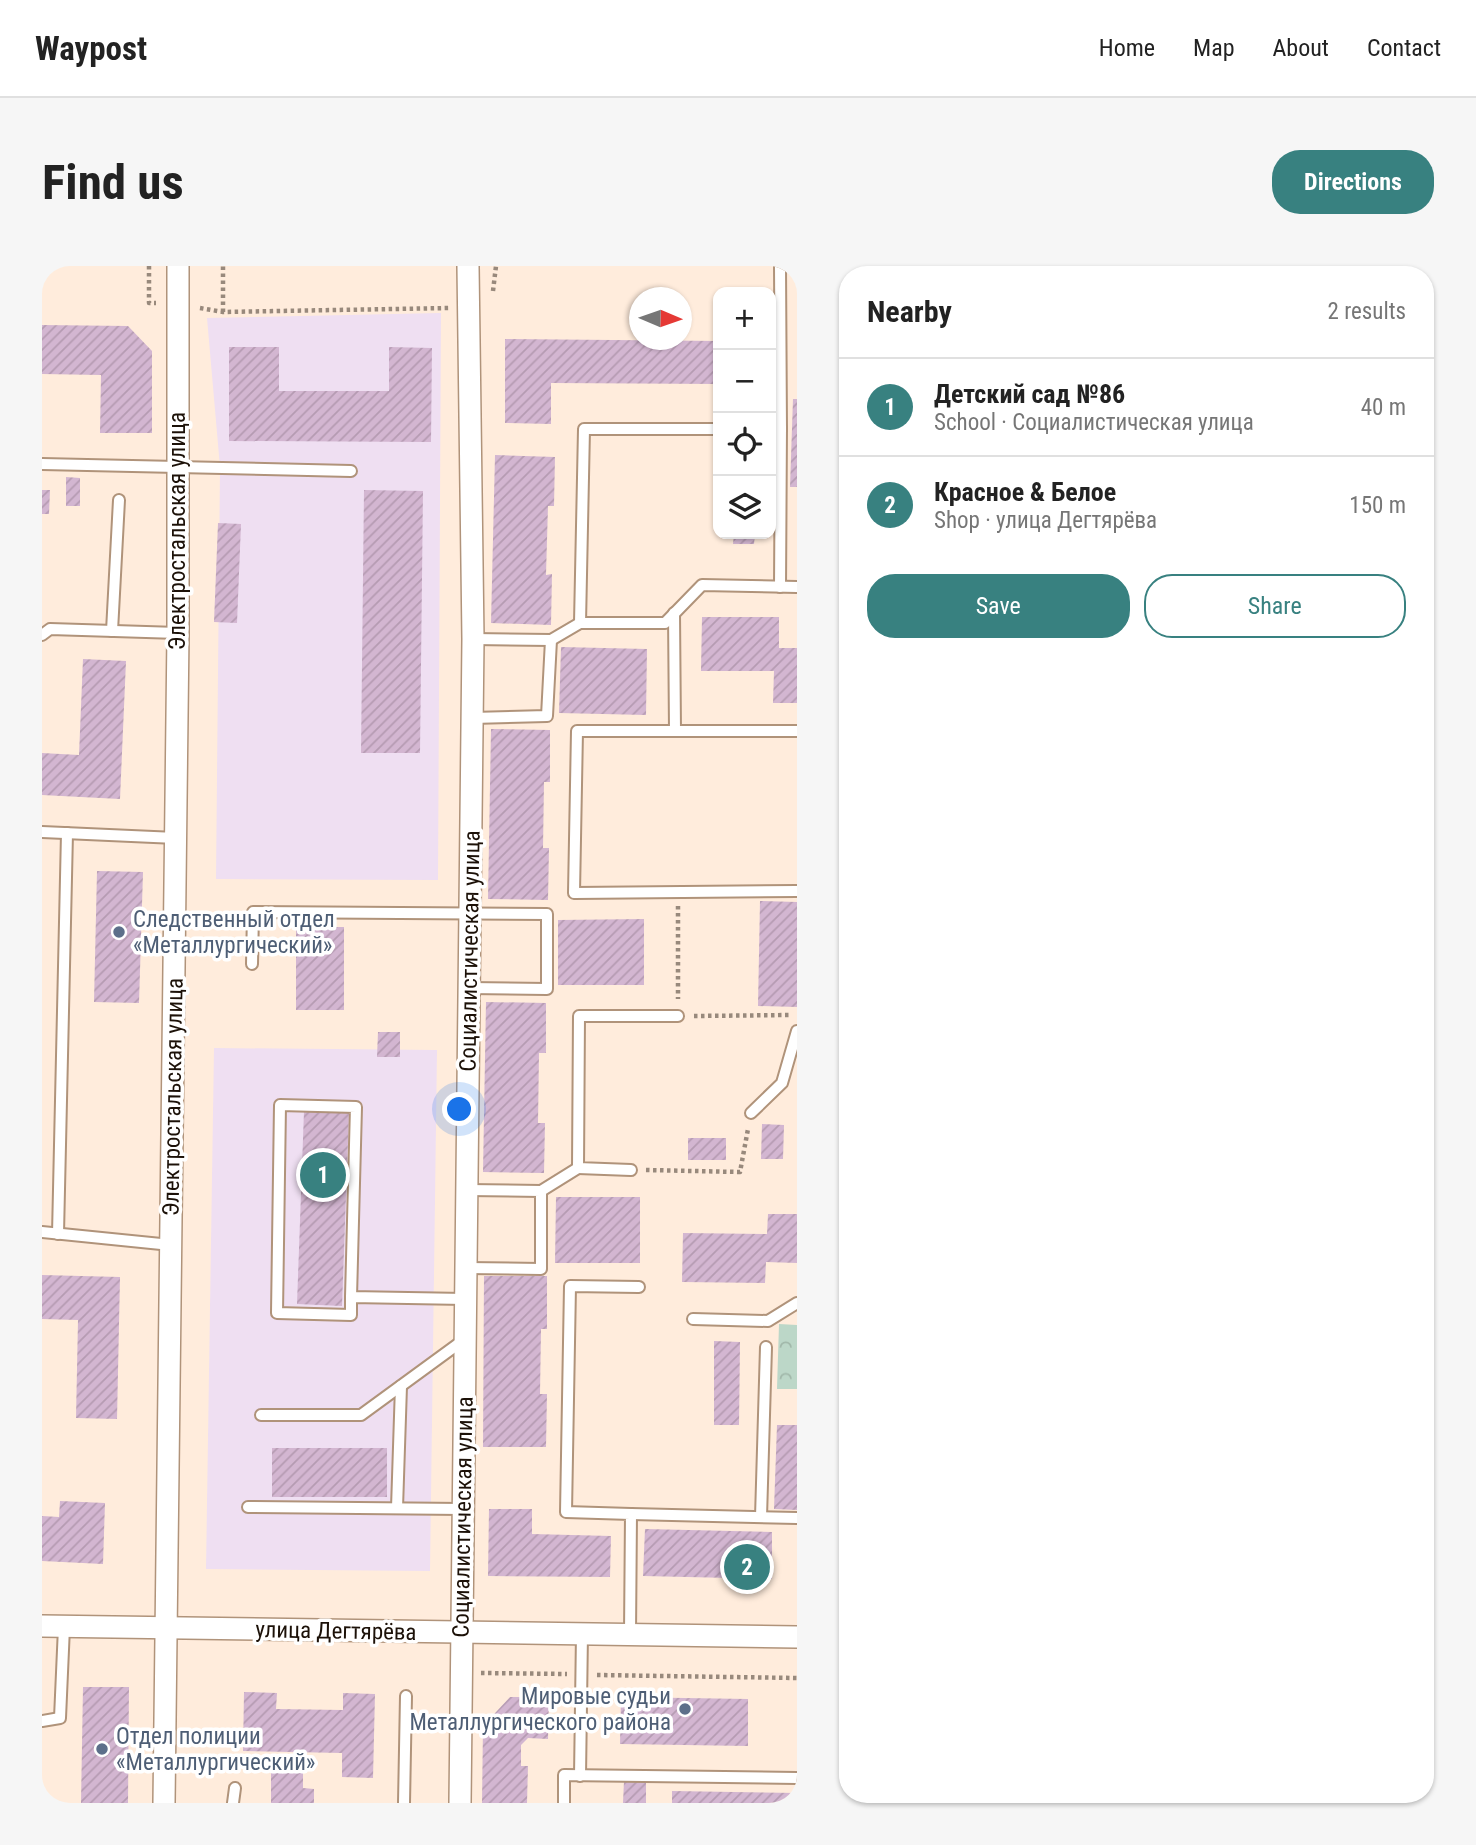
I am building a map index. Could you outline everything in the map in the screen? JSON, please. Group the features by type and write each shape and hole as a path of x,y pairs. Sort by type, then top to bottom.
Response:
{"street":[{"name":"Электростальская улица","path":"164,1803 178,633 178,266"},
{"name":"Социалистическая улица","path":"460,1803 473,639 468,266"},
{"name":"улица Дегтярёва","path":"42,1626 797,1637"}],"lane":[{"path":"780,266 776,428 780,587"},
{"path":"580,623 584,429 713,429"},
{"path":"42,464 351,471"},
{"path":"112,631 119,500"},
{"path":"473,639 551,640 580,623 665,623 702,585 797,587"},
{"path":"674,613 675,731"},
{"path":"42,635 50,629 178,633"},
{"path":"472,718 547,716 551,640"},
{"path":"797,731 578,731 574,893 797,891"},
{"path":"42,832 176,838"},
{"path":"58,1234 67,833"},
{"path":"252,964 253,912 547,914 547,989 469,988"},
{"path":"578,1168 579,1016 678,1016"},
{"path":"751,1113 782,1083 797,1031"},
{"path":"280,1105 356,1107 351,1297 351,1315 277,1313 280,1105"},
{"path":"467,1191 541,1191 578,1168 631,1170"},
{"path":"466,1268 541,1269 541,1191"},
{"path":"42,1232 171,1245"},
{"path":"639,1287 570,1286 566,1512 797,1518"},
{"path":"351,1297 466,1299"},
{"path":"692,1320 768,1321 797,1303"},
{"path":"261,1415 361,1415 465,1339"},
{"path":"761,1517 765,1347"},
{"path":"397,1508 401,1386"},
{"path":"248,1507 463,1509"},
{"path":"630,1634 631,1514"},
{"path":"42,1721 60,1718 64,1626"},
{"path":"580,1776 582,1633"},
{"path":"404,1803 406,1696"},
{"path":"564,1803 564,1775 797,1778"},
{"path":"233,1803 235,1788"}],"path":[{"path":"149,266 149,303 178,303 223,312 468,308"},
{"path":"223,266 223,312"},
{"path":"677,892 678,1016 797,1015"},
{"path":"631,1170 740,1172 751,1113"},
{"path":"477,1673 797,1678"}],"shaded area":[{"path":"441,313 438,880 216,879 220,467 207,318"},
{"path":"214,1048 437,1050 430,1571 206,1569"}],"green space":[{"path":"779,1324 797,1325 797,1389 777,1389"}],"building":[{"path":"42,325 128,326 152,351 152,433 100,433 101,375 42,374"},
{"path":"505,339 629,340 629,350 692,350 692,341 713,341 713,384 551,383 551,424 505,423"},
{"path":"229,347 279,347 279,391 389,391 389,347 432,348 431,442 229,441"},
{"path":"793,399 797,399 797,487 790,487"},
{"path":"495,455 555,457 554,506 548,506 546,575 552,574 551,625 491,623"},
{"path":"66,477 80,478 80,506 66,506"},
{"path":"42,490 50,490 49,514 42,514"},
{"path":"364,490 423,491 420,753 361,753"},
{"path":"218,523 241,524 237,623 214,622"},
{"path":"734,539 754,539 754,544 733,544"},
{"path":"702,617 779,617 779,648 797,648 797,703 773,703 774,671 701,671"},
{"path":"561,647 647,649 646,715 559,713"},
{"path":"83,659 126,661 120,799 42,795 42,753 79,755"},
{"path":"491,729 550,730 550,782 544,782 543,848 549,848 548,900 488,899"},
{"path":"97,871 143,872 139,1003 94,1002"},
{"path":"760,901 797,902 797,1007 758,1006"},
{"path":"644,919 644,985 558,985 558,920"},
{"path":"296,927 344,927 344,1010 296,1010"},
{"path":"486,1002 546,1003 546,1053 539,1053 538,1123 545,1123 544,1173 483,1172"},
{"path":"378,1032 400,1032 400,1057 377,1057"},
{"path":"304,1111 349,1113 342,1306 297,1304"},
{"path":"762,1124 784,1125 783,1159 761,1159"},
{"path":"688,1138 726,1138 726,1160 688,1160"},
{"path":"556,1197 640,1197 640,1263 555,1263"},
{"path":"768,1214 797,1214 797,1263 766,1262 765,1283 682,1282 683,1233 767,1234"},
{"path":"42,1275 120,1277 117,1419 76,1418 78,1320 42,1319"},
{"path":"484,1276 547,1276 547,1329 541,1329 540,1394 547,1394 546,1447 483,1447"},
{"path":"714,1341 740,1342 739,1425 714,1425"},
{"path":"777,1425 797,1425 797,1510 774,1509"},
{"path":"272,1448 387,1448 387,1497 272,1497"},
{"path":"60,1501 105,1503 103,1564 42,1561 42,1516 59,1517"},
{"path":"489,1509 532,1509 532,1534 611,1536 610,1577 488,1576"},
{"path":"645,1529 772,1532 772,1579 643,1576"},
{"path":"83,1687 129,1687 128,1803 81,1803"},
{"path":"244,1692 277,1693 276,1709 343,1710 343,1693 375,1694 373,1778 342,1777 342,1753 243,1751"},
{"path":"510,1697 549,1697 548,1739 528,1738 521,1745 521,1766 528,1766 527,1803 482,1803 483,1726"},
{"path":"621,1697 748,1699 748,1746 620,1744"},
{"path":"271,1769 303,1770 303,1788 314,1789 314,1803 271,1803"},
{"path":"624,1781 646,1782 646,1803 623,1803"},
{"path":"672,1791 797,1793 797,1803 672,1803"}],"place":[{"name":"Следственный отдел «Металлургический»","path":"119,932"},
{"name":"Детский сад №86","path":"323,1175"},
{"name":"Красное & Белое","path":"747,1567"},
{"name":"Мировые судьи Металлургического района","path":"685,1709"},
{"name":"Отдел полиции «Металлургический»","path":"102,1749"}]}
